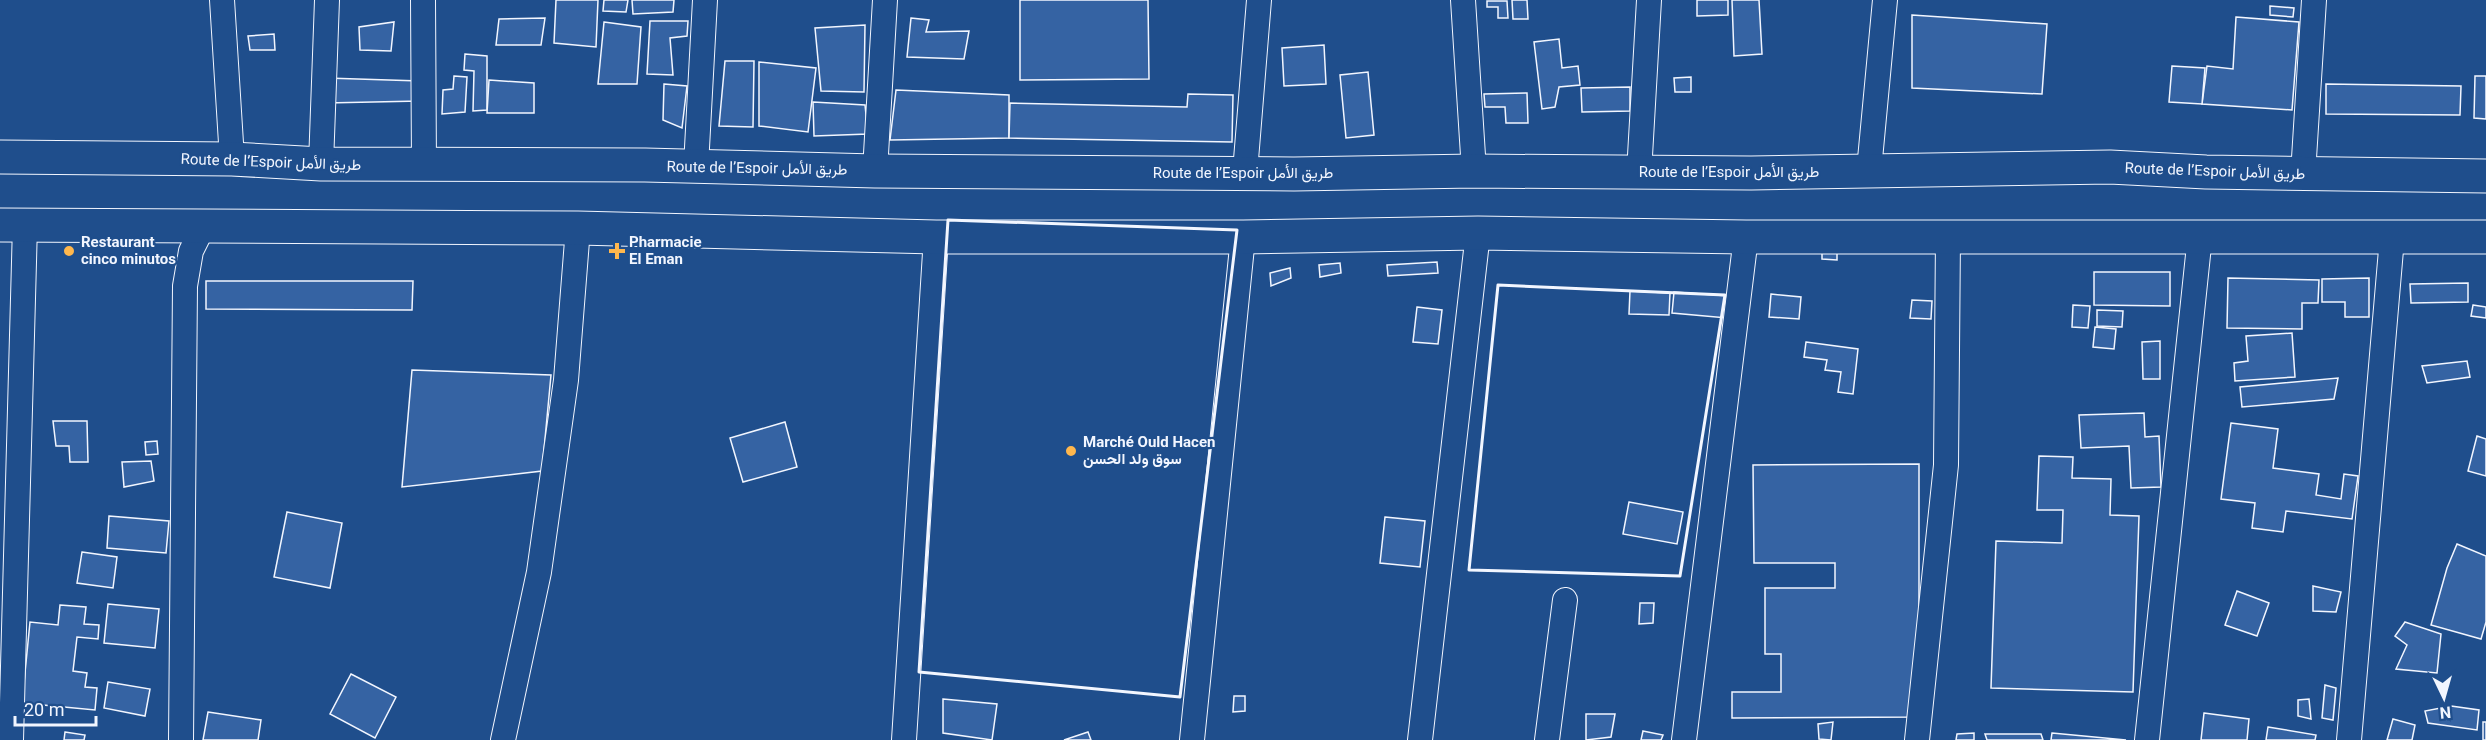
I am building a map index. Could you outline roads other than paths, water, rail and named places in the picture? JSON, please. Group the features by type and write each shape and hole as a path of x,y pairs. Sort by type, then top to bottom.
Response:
{"highway":[{"name":"Route de l’Espoir طريق الأمل","path":"0,157 232,159 321,164 696,166 874,171 1294,174 1474,171 1751,173 2110,167 2303,174 2486,176"},
{"path":"13,225 578,228 936,237 1243,237 1478,232 1746,237 2486,237"}],"street":[{"path":"222,0 232,159"},
{"path":"321,164 327,0"},
{"path":"423,0 424,165"},
{"path":"696,166 705,0"},
{"path":"874,171 885,0"},
{"path":"1245,172 1259,0"},
{"path":"1463,0 1474,171"},
{"path":"1639,172 1649,0"},
{"path":"1869,170 1885,0"},
{"path":"2303,174 2314,0"},
{"path":"11,740 10,432 13,225"},
{"path":"181,740 185,286 191,251 203,227"},
{"path":"503,740 539,572 566,380 578,228"},
{"path":"1420,740 1478,232"},
{"path":"2147,740 2200,236"},
{"path":"904,740 936,237"},
{"path":"1192,740 1243,237"},
{"path":"1684,740 1746,237"},
{"path":"1917,740 1946,465 1948,237"},
{"path":"2349,740 2392,238"},
{"path":"1547,740 1565,600"}],"place":[{"name":"Restaurant cinco minutos","path":"69,251"},
{"name":"Pharmacie El Eman","path":"617,251"},
{"name":"Marché Ould Hacen سوق ولد الحسن","path":"1071,451"}]}
